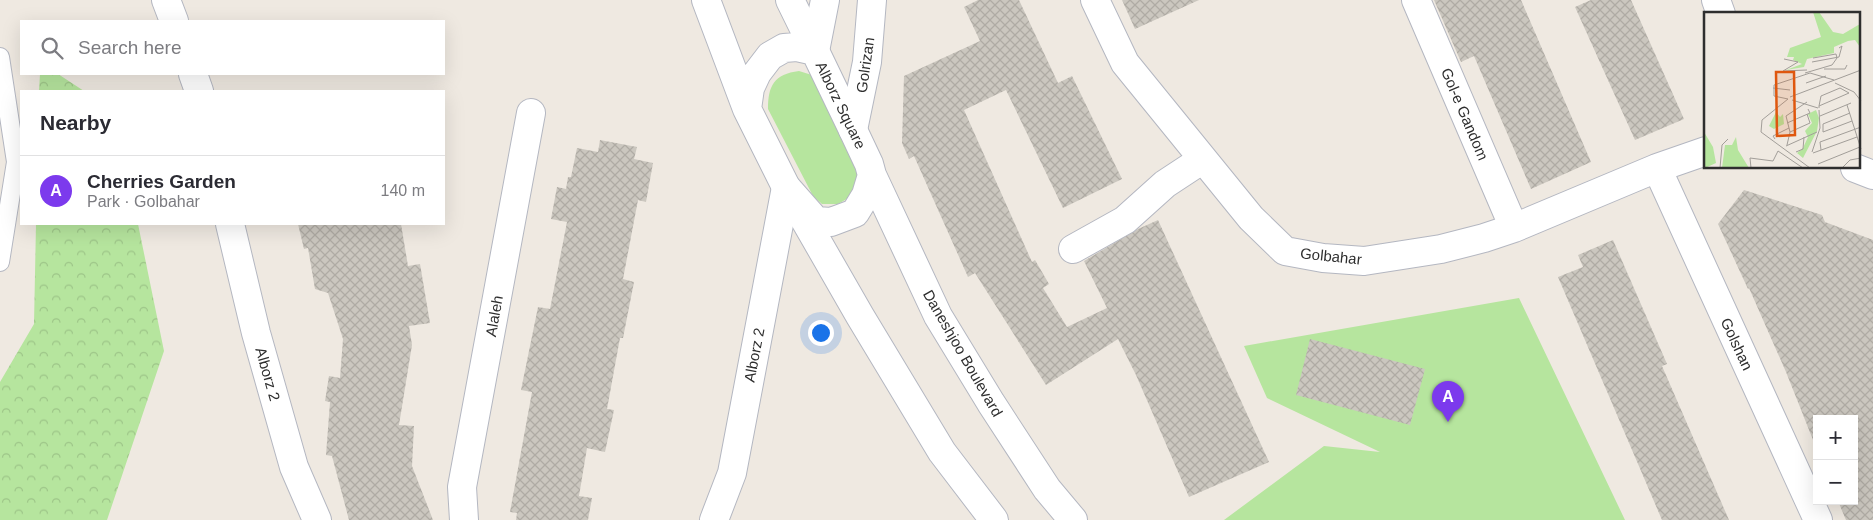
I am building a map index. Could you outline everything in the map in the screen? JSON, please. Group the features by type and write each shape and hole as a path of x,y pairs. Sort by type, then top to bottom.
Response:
{"street":[{"path":"166,0 174,20"},
{"path":"706,0 747,109 786,187 860,316 942,452 994,520"},
{"path":"790,0 815,51"},
{"path":"815,51 825,0"},
{"name":"Golrizan","path":"854,130 867,62 872,0"},
{"name":"Golbahar","path":"1095,0 1125,63 1251,218 1285,251 1324,258 1364,261 1441,249 1514,228 1657,168 1704,152"},
{"name":"Gol-e Gandom","path":"1416,0 1514,228"},
{"path":"1716,0 1720,12"},
{"name":"Alborz Square","path":"747,109 750,88 757,73 770,56 784,48 797,47 815,51 854,130 872,175"},
{"path":"193,75 199,90"},
{"name":"Alaleh","path":"464,520 462,487 531,113"},
{"path":"1073,249 1125,220 1165,184 1203,159"},
{"name":"Golshan","path":"1657,168 1818,520"},
{"path":"1858,169 1873,175"},
{"path":"786,187 816,221 831,222 854,213 866,195 872,175"},
{"name":"Daneshjoo Boulevard","path":"872,175 938,316 991,403 1047,489 1073,520"},
{"name":"Alborz 2","path":"714,520 732,473 786,187"},
{"name":"Alborz 2","path":"230,225 256,333 294,467 317,520"}],"lane":[{"path":"0,56 16,162 0,262"}],"green space":[{"path":"799,71 815,76 858,171 859,184 852,196 838,204 822,204 813,196 768,109 769,94 774,82 784,75"},
{"path":"40,75 60,75 82,90 39,90"},
{"path":"36,225 138,225 164,351 107,520 0,520 0,382 34,324"},
{"path":"1519,298 1625,520 1224,520 1324,446 1380,452 1267,398 1244,346"}],"building":[{"path":"978,0 1019,0 1058,83 1072,76 1122,179 1063,208 1006,90 964,110 1032,262 1035,260 1049,284 1043,288 1067,327 1107,308 1084,261 1138,229 1158,220 1269,462 1189,497 1136,375 1118,339 1046,385 975,273 968,277 914,156 909,159 902,143 904,76 980,41 964,7"},
{"path":"1122,0 1199,0 1135,29"},
{"path":"1434,0 1521,0 1591,162 1531,189 1474,56 1461,62"},
{"path":"1591,0 1631,0 1684,119 1635,140 1575,7"},
{"path":"600,140 637,147 634,159 653,163 646,202 638,200 623,279 634,282 623,338 620,338 607,409 614,410 605,452 587,448 579,496 592,498 588,520 516,520 517,513 510,512 532,392 521,390 538,307 550,309 567,222 551,219 557,187 566,189 568,177 571,177 577,148 598,152"},
{"path":"1744,190 1822,215 1825,222 1873,240 1873,520 1846,520 1840,505 1858,505 1858,415 1813,415 1813,440 1786,372 1718,224"},
{"path":"298,225 401,225 408,266 420,264 430,323 409,326 412,345 399,425 414,426 412,466 433,520 349,520 332,456 326,455 330,402 325,401 329,376 340,378 343,339 328,293 315,289 308,248 304,249"},
{"path":"1613,240 1667,364 1662,366 1729,520 1662,520 1558,277 1583,267 1578,255"},
{"path":"1310,339 1425,369 1410,425 1296,395"}],"place":[{"name":"Cherries Garden","path":"1448,422"}]}
